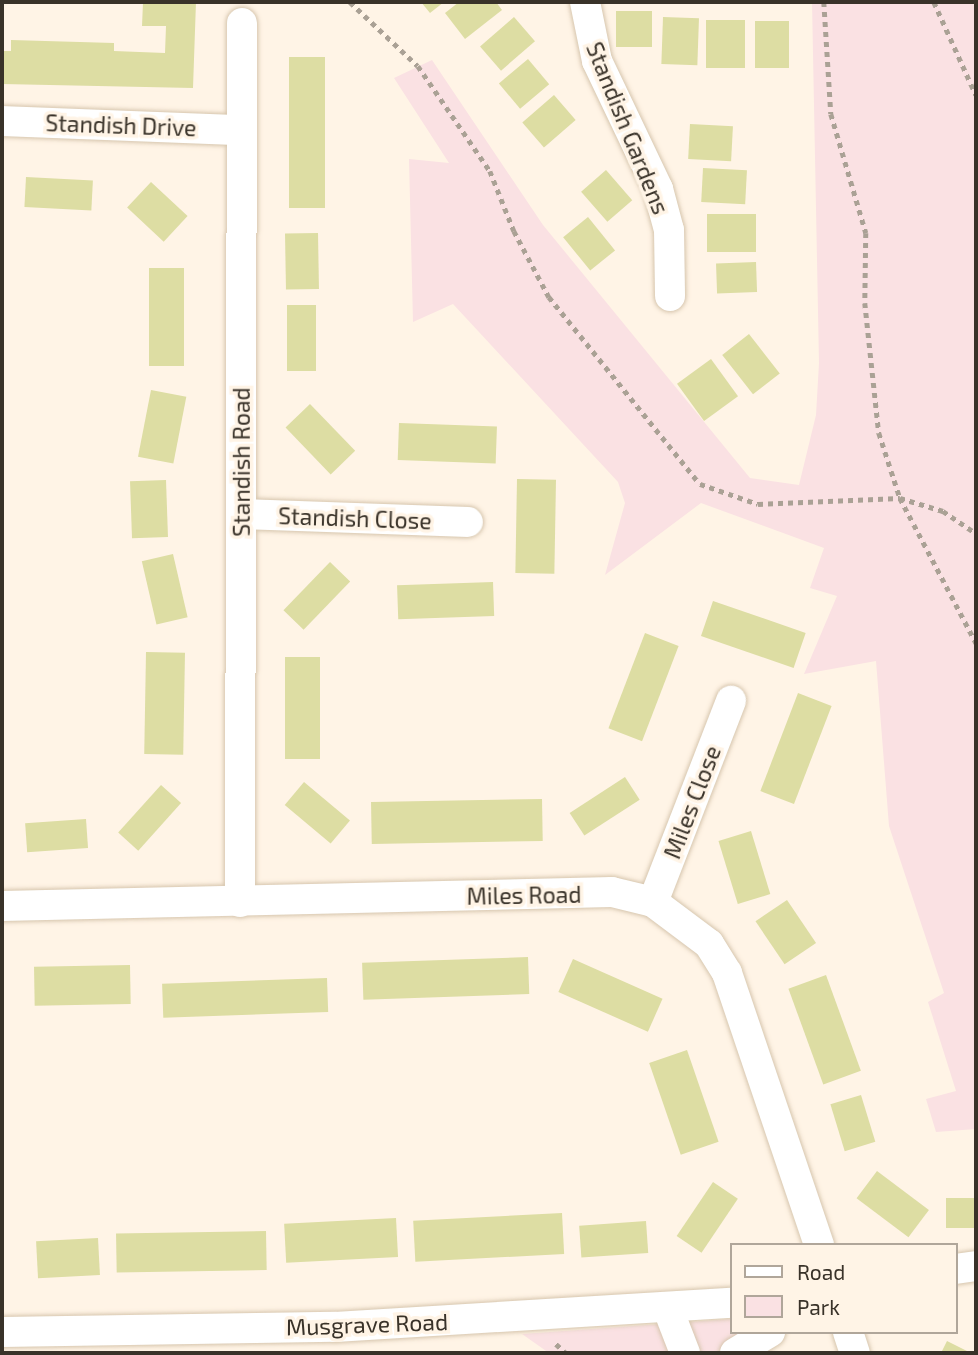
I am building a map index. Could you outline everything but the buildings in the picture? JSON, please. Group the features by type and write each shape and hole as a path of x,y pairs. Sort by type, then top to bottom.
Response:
{"street":[{"name":"Standish Gardens","path":"585,2 597,61 658,189 668,230 670,296"},
{"name":"Standish Road","path":"240,902 242,23"},
{"name":"Standish Drive","path":"2,121 240,130"},
{"name":"Standish Close","path":"242,514 468,522"},
{"name":"Miles Close","path":"653,902 731,701"},
{"name":"Miles Road","path":"2,906 612,892 653,902 709,944 727,973 818,1243"},
{"path":"957,1269 976,1266"},
{"name":"Musgrave Road","path":"2,1332 335,1327 668,1309 730,1303"},
{"path":"668,1309 685,1353"},
{"path":"735,1353 767,1334"},
{"path":"849,1334 855,1353"}],"path":[{"path":"350,2 418,66 490,171 514,231 549,297 700,484 758,504 900,498 943,511 976,533"},
{"path":"824,2 831,114 866,233 865,303 879,433 900,498 976,643"},
{"path":"934,2 976,95"}],"green space":[{"path":"812,2 976,2 976,1129 936,1132 926,1099 956,1091 928,1002 944,993 889,826 876,661 804,674 837,596 810,588 824,548 701,503 605,575 625,503 618,482 453,304 413,322 409,159 449,163 394,78 432,60 543,225 750,478 799,485 816,415 819,363"},
{"path":"730,1319 730,1334 743,1334 715,1353 549,1353 522,1334"}]}
